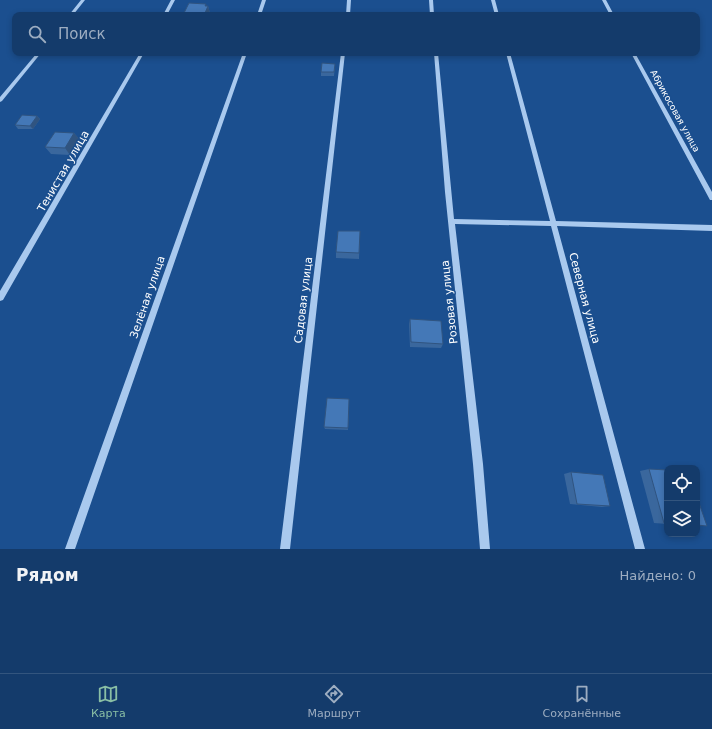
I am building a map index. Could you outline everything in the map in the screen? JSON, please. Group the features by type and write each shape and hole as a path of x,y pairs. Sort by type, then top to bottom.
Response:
{"lane":[{"path":"73,12 83,0"},
{"path":"167,12 173,0"},
{"path":"260,12 264,0"},
{"path":"348,12 350,0"},
{"path":"431,0 432,12"},
{"path":"493,0 496,12"},
{"path":"604,0 610,12"},
{"path":"0,100 37,56"},
{"name":"Тенистая улица","path":"0,298 140,56"},
{"name":"Зелёная улица","path":"70,549 244,56"},
{"name":"Садовая улица","path":"285,549 343,56"},
{"name":"Розовая улица","path":"436,56 451,221 478,464 485,549"},
{"name":"Северная улица","path":"509,56 640,549"},
{"name":"Абрикосовая улица","path":"635,56 712,198"},
{"path":"451,221 554,225 712,228"}],"building":[{"path":"189,3 206,4 205,6 208,6 205,12 184,12"},
{"path":"322,63 335,64 334,72 321,72"},
{"path":"22,115 37,116 30,126 15,125"},
{"path":"55,132 74,133 65,148 45,147"},
{"path":"338,231 360,231 359,253 336,252"},
{"path":"410,319 441,321 443,344 411,342"},
{"path":"327,398 349,399 348,428 324,427"},
{"path":"649,469 664,470 664,523"},
{"path":"571,472 603,475 610,506 577,504"},
{"path":"700,506 707,526 700,525"}]}
